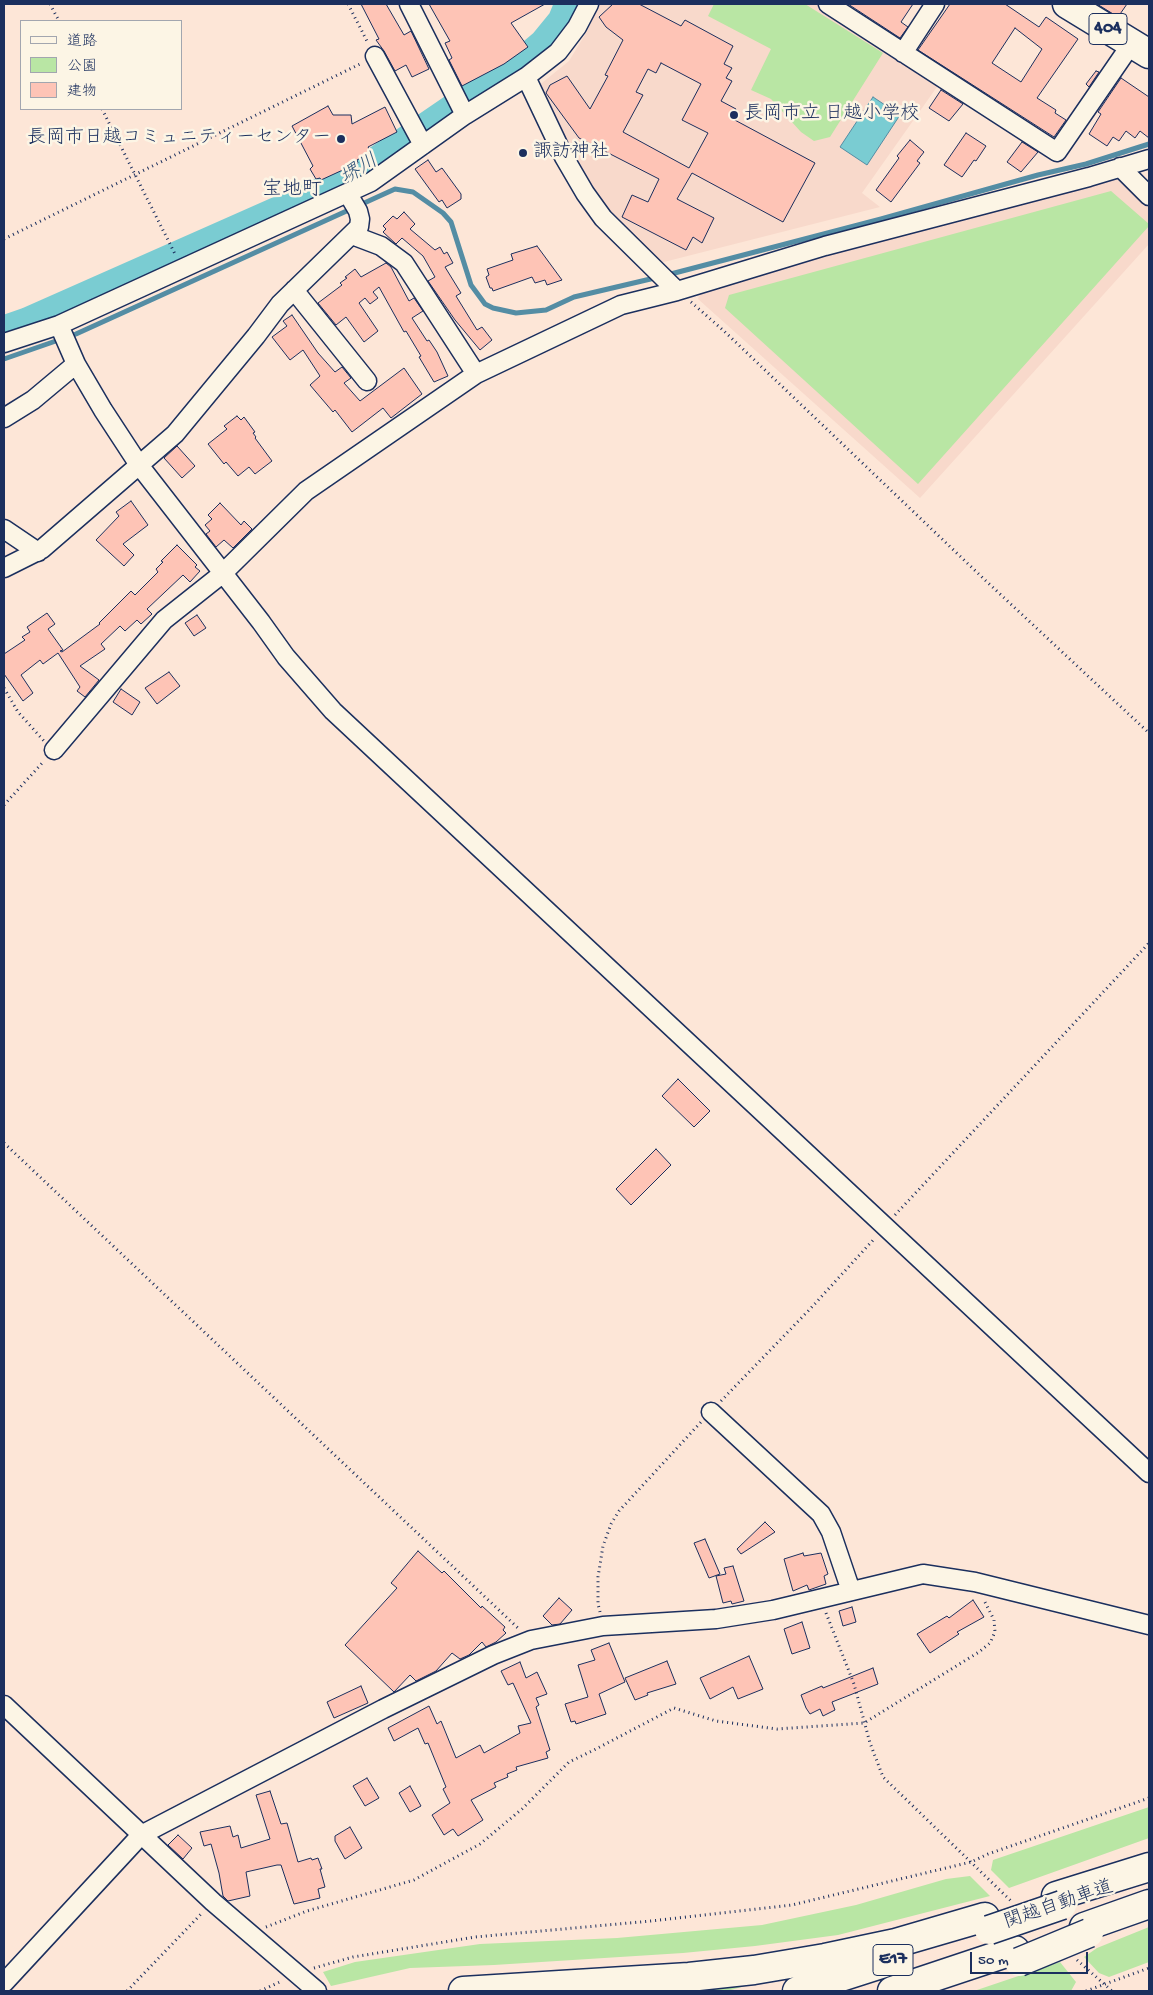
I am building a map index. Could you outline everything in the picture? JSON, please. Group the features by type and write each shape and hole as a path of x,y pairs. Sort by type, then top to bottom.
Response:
{"highway":[{"name":"404","path":"1070,5 1141,49"},
{"path":"1059,1900 1149,1867"},
{"name":"関越自動車道","path":"797,1991 987,1923 1149,1874"},
{"name":"関越自動車道","path":"892,1991 1017,1956 1149,1904"},
{"path":"463,1991 679,1978 754,1970 825,1958 987,1923"},
{"path":"935,1991 1017,1956"}],"street":[{"path":"409,4 466,115"},
{"path":"4,343 59,325 371,182 466,115 526,77 567,42 578,27 589,4"},
{"path":"828,4 1057,152 1141,49"},
{"path":"903,53 935,4"},
{"path":"375,56 422,145"},
{"path":"526,77 564,157 585,193 603,218 678,291"},
{"path":"54,750 164,620 222,574 306,491 476,374 621,304 678,291 824,246 1149,159"},
{"path":"1120,167 1149,196"},
{"path":"4,568 38,552 175,434 256,336 268,318 359,227 358,211 348,194"},
{"path":"352,235 381,246 404,263 476,374"},
{"path":"294,290 367,381"},
{"path":"59,325 76,364 102,410 139,466 286,657 333,711 1149,1473"},
{"path":"4,418 33,400 76,364"},
{"path":"4,529 38,552"},
{"path":"711,1412 821,1514 831,1532 851,1591"},
{"path":"4,1983 141,1835 493,1654 531,1640 603,1626 716,1619 773,1610 923,1574 974,1582 1149,1625"},
{"path":"4,1705 213,1902 317,1991"}],"path":[{"path":"50,4 58,20"},
{"path":"4,239 375,56 348,4"},
{"path":"102,110 183,269"},
{"path":"678,291 724,331 1149,733"},
{"path":"4,688 18,712 34,732 54,750 4,805"},
{"path":"603,1626 598,1604 598,1577 603,1546 611,1524 619,1512 711,1412 811,1308 927,1179 1149,943"},
{"path":"4,1143 531,1640"},
{"path":"249,1933 307,1911 414,1880 480,1844 522,1809 568,1762 674,1708 716,1721 777,1729 864,1723 979,1652 990,1643 995,1632 994,1620 974,1582"},
{"path":"820,1599 854,1684 864,1723 884,1777 1016,1905"},
{"path":"260,1991 297,1974 353,1957 475,1937 651,1921 792,1905 971,1862 988,1854 1149,1798"},
{"path":"127,1991 213,1902"},
{"path":"1073,1956 1112,1991"},
{"path":"1086,1991 1149,1968"}],"shaded area":[{"name":"長岡市立 日越小学校","path":"599,4 816,4 939,84 862,193 880,207 660,263 619,225 592,188 565,144 537,87 569,61 586,33"},
{"path":"1114,177 1149,208 1149,244 920,498 698,299 701,290"}],"green space":[{"path":"714,4 805,4 883,53 830,137 814,141 801,132 771,99 751,90 771,49 708,16"},
{"path":"1111,191 1149,226 918,484 725,308 729,295"},
{"path":"1149,1807 1149,1838 1009,1888 991,1870 993,1860"},
{"path":"970,1876 990,1896 838,1935 683,1953 494,1965 410,1968 331,1986 323,1972 355,1962 480,1944 617,1938 762,1925 856,1905 946,1879"},
{"path":"1149,1927 1149,1962 1109,1977 1099,1973 1084,1957 1097,1948"},
{"path":"1060,1962 1076,1982 1071,1991 974,1991"},
{"path":"771,1979 727,1991 660,1991"}],"water":[{"path":"873,97 900,115 867,165 840,147"}],"building":[{"path":"361,4 386,4 404,35 411,31 429,69 412,77 406,65 395,71 376,40 379,39"},
{"path":"429,4 545,4 511,23 528,47 504,64 462,86 449,60 452,58 445,43 450,41"},
{"path":"613,4 639,4 681,26 685,20 733,46 724,64 732,68 726,78 732,81 721,101 736,109 731,118 815,163 783,222 692,173 677,199 714,218 702,243 693,237 686,250 622,217 632,195 648,202 659,179 579,138 546,93 550,85 567,76 590,109 608,76 605,75 623,40 606,27 599,17","holes":["661,63 701,84 682,120 708,133 689,168 623,132 643,95 636,92 648,69 656,73"]},
{"path":"848,4 913,4 901,22 908,27 900,38"},
{"path":"950,4 1005,4 1039,27 1046,17 1078,39 1037,98 1056,110 1055,113 1066,120 1054,137 918,50","holes":["1015,28 1042,49 1021,82 992,63"]},
{"path":"1097,4 1127,4 1118,17"},
{"path":"1096,71 1099,72 1089,87 1086,84"},
{"path":"1121,78 1149,97 1149,138 1140,131 1135,138 1126,131 1119,141 1113,137 1107,146 1089,134 1101,114 1098,112"},
{"path":"941,90 963,104 949,121 929,108"},
{"name":"長岡市日越コミュニティーセンター","path":"328,106 333,115 351,115 352,124 385,107 397,132 368,147 371,152 357,160 358,163 321,180 320,178 316,179 310,169 313,166 292,126"},
{"path":"966,133 986,146 962,177 944,165"},
{"path":"910,140 924,152 917,161 920,163 891,202 876,190 899,158 897,156"},
{"path":"1022,142 1038,152 1021,172 1007,162"},
{"path":"428,160 436,172 442,168 461,194 461,199 447,208 442,200 439,202 415,169"},
{"path":"404,212 415,224 410,229 435,250 440,247 444,254 447,252 453,263 445,267 461,293 456,296 477,330 482,327 492,340 480,350 455,320 428,281 435,277 423,256 402,238 396,244 383,232 386,229 383,226 393,216 397,219"},
{"path":"537,246 562,280 547,285 545,280 535,283 532,277 493,291 490,288 486,277 489,275 487,269 513,260 511,254"},
{"path":"386,263 391,267 409,301 414,298 423,311 412,318 427,341 429,340 437,352 448,376 434,382 419,357 421,356 406,331 404,332 379,287 373,292 378,298 370,304 365,298 359,303 378,331 364,342 346,317 336,325 318,303 342,285 340,283 355,269 361,277"},
{"path":"292,315 318,353 335,372 342,367 351,378 344,383 360,401 404,368 422,394 391,418 383,408 352,432 335,410 333,412 310,385 320,376 303,350 290,360 272,337 287,326 283,321"},
{"path":"237,416 241,420 244,417 255,432 253,433 255,438 272,461 255,474 249,467 238,476 226,462 224,464 208,444 227,429 224,426"},
{"path":"177,446 195,466 182,478 164,458"},
{"path":"131,501 148,525 123,544 134,555 124,566 96,540 119,516 116,512"},
{"path":"220,503 241,525 244,521 252,529 233,548 224,540 216,547 206,534 210,531 205,525 212,519 208,515"},
{"path":"177,545 197,565 195,567 200,571 190,582 183,575 147,609 152,614 141,624 137,620 125,631 120,626 101,644 105,649 80,666 99,680 85,697 77,691 80,687 58,653 43,664 40,660 21,675 33,693 23,701 4,674 4,654 25,640 22,637 30,632 27,627 47,613 55,624 48,629 63,650 60,651 62,652 100,624 131,591 135,595 158,572 156,569 163,562 161,561"},
{"path":"197,615 206,628 194,636 185,623"},
{"path":"169,672 180,686 157,704 145,688"},
{"path":"121,689 140,702 132,715 113,702"},
{"path":"678,1079 710,1111 694,1127 662,1096"},
{"path":"656,1149 671,1165 631,1205 616,1189"},
{"path":"765,1522 775,1532 741,1554 737,1549"},
{"path":"705,1539 720,1574 709,1578 694,1543"},
{"path":"418,1551 442,1573 444,1571 481,1608 482,1606 505,1627 503,1630 506,1633 496,1642 486,1647 482,1642 469,1655 460,1659 452,1653 436,1671 416,1681 410,1675 394,1692 345,1645 397,1588 391,1583"},
{"path":"803,1553 804,1556 821,1553 828,1574 824,1576 826,1584 809,1590 807,1585 793,1591 784,1559"},
{"path":"733,1566 744,1601 732,1604 731,1601 723,1603 716,1576 726,1574 724,1568"},
{"path":"559,1598 572,1610 560,1624 552,1625 543,1616"},
{"path":"973,1600 984,1617 957,1632 959,1634 930,1653 917,1634 947,1616 949,1618"},
{"path":"852,1607 856,1622 843,1626 839,1611"},
{"path":"802,1622 810,1648 792,1654 784,1629"},
{"path":"609,1643 625,1682 599,1694 606,1714 576,1724 575,1721 571,1722 565,1704 588,1697 578,1665 595,1660 591,1650"},
{"path":"749,1656 763,1689 738,1699 733,1687 710,1699 700,1678"},
{"path":"667,1661 676,1684 647,1693 648,1695 635,1700 625,1678"},
{"path":"520,1662 526,1678 537,1672 547,1694 536,1698 539,1705 536,1707 550,1750 546,1752 548,1758 516,1767 517,1770 507,1774 508,1777 494,1783 496,1787 471,1800 483,1820 458,1836 453,1829 444,1835 432,1815 450,1803 443,1789 446,1787 428,1743 425,1744 418,1728 394,1741 388,1728 429,1706 437,1724 441,1721 456,1758 480,1745 484,1753 520,1733 518,1726 531,1723 513,1683 508,1685 501,1671"},
{"path":"873,1668 878,1684 832,1702 835,1710 823,1716 820,1709 810,1714 806,1708 801,1695"},
{"path":"361,1686 368,1703 334,1718 327,1702"},
{"path":"367,1778 379,1798 365,1806 353,1786"},
{"path":"410,1786 421,1806 410,1812 399,1793"},
{"path":"270,1791 281,1824 287,1823 298,1862 318,1858 325,1887 318,1889 320,1898 294,1904 281,1865 246,1872 250,1896 228,1901 223,1896 211,1844 204,1846 200,1832 230,1826 233,1837 238,1835 241,1848 270,1839 256,1795"},
{"path":"350,1827 362,1848 345,1859 335,1841 335,1836"},
{"path":"178,1835 192,1848 183,1859 168,1845"}],"waterway":[{"name":"堺川","path":"4,330 27,322 350,179 525,59 544,43 562,21 569,4"},
{"path":"667,275 881,219 1038,175 1086,164 1149,144"},
{"path":"4,359 76,334 395,189 413,192 443,213 451,222 471,285 485,304 493,308 516,313 546,310 574,297 659,277"}],"place":[{"name":"長岡市立 日越小学校","path":"734,115"},
{"name":"長岡市日越コミュニティーセンター","path":"341,139"},
{"name":"諏訪神社","path":"523,153"}],"district":[{"name":"宝地町","path":"292,191"}]}
